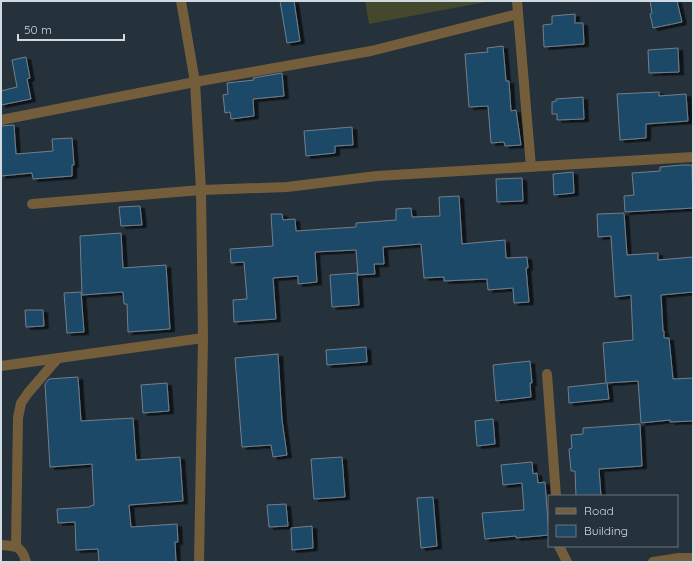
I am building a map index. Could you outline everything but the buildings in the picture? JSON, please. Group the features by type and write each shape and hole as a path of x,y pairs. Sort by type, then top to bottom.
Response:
{"street":[{"path":"181,1 195,82 201,190 203,338 199,562"},
{"path":"517,1 532,167"},
{"path":"1,120 195,82 371,51 518,14"},
{"path":"32,204 201,190 287,187 377,176 693,157"},
{"path":"1,366 203,338"},
{"path":"16,546 18,418 21,403 58,358"},
{"path":"547,374 556,495"},
{"path":"1,545 16,546 24,553 26,562"},
{"path":"560,547 567,562"},
{"path":"653,562 679,558 693,558"}],"green space":[{"path":"365,1 491,1 369,24"}]}
